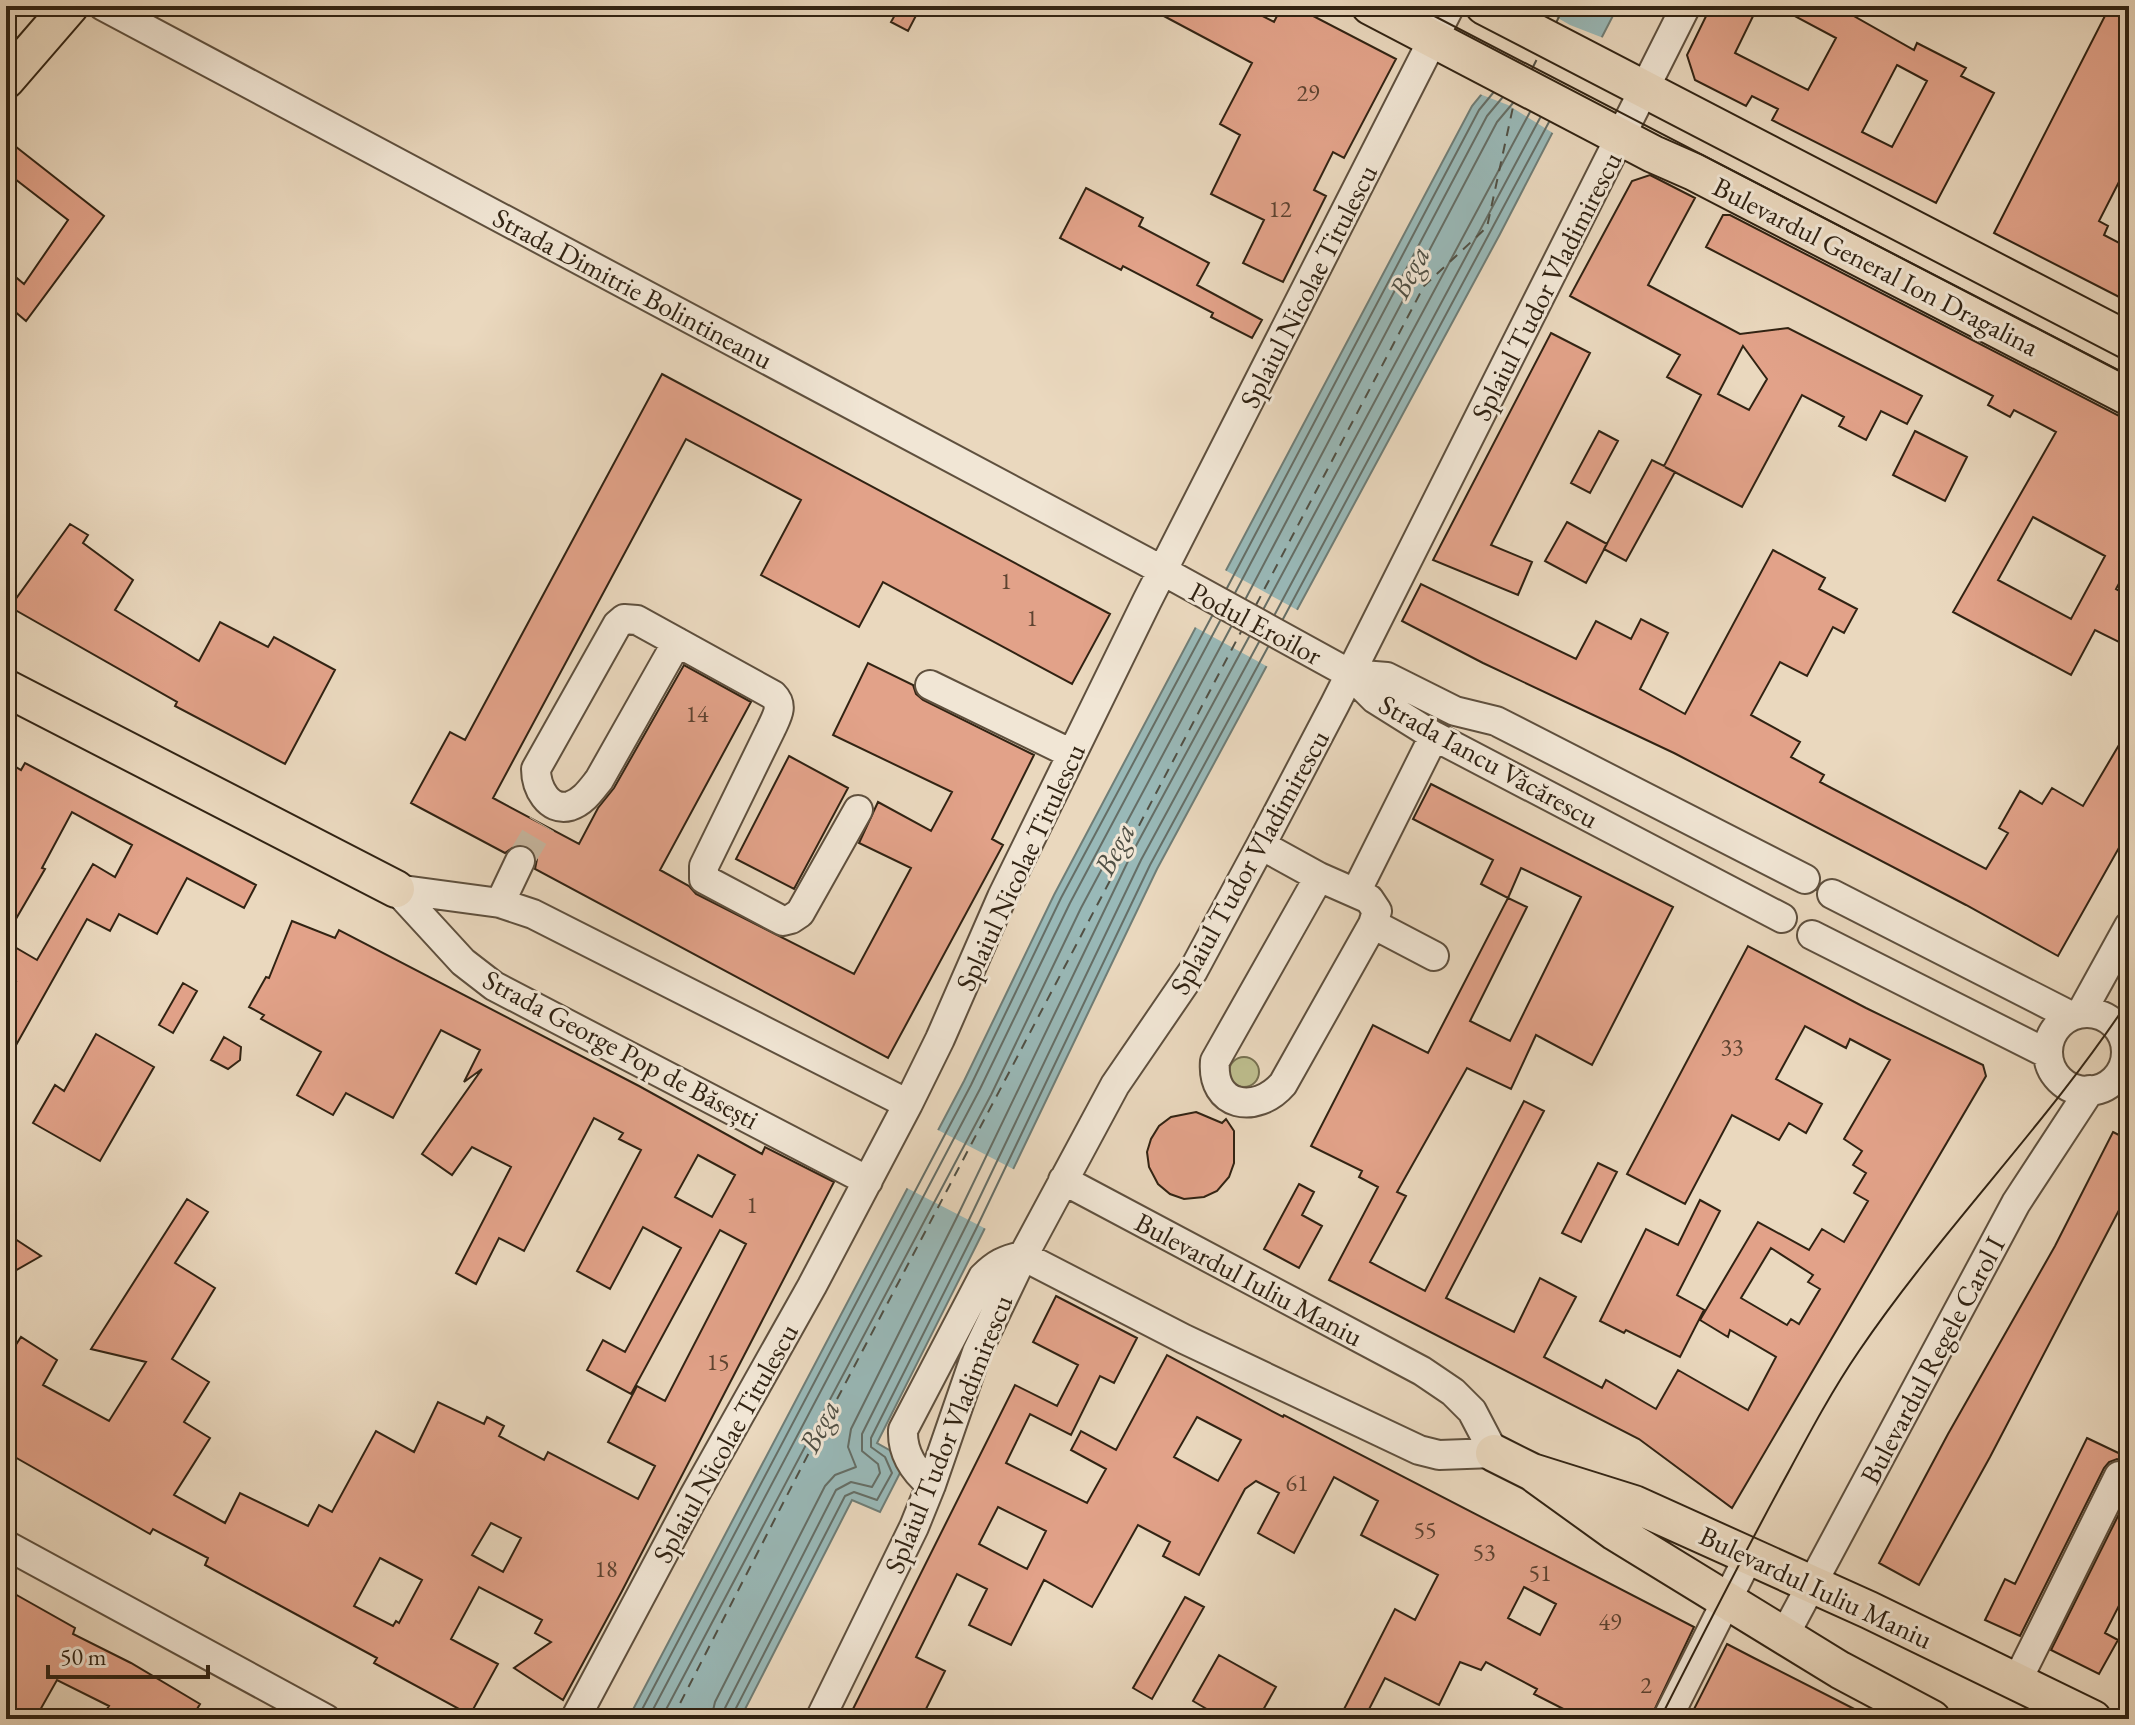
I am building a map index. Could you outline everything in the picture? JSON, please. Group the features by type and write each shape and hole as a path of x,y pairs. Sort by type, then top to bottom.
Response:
{"main road":[{"path":"6,80 70,6"},
{"path":"1370,6 1444,46"},
{"name":"Bulevardul General Ion Dragalina","path":"1484,6 2129,341"},
{"name":"Bulevardul General Ion Dragalina","path":"1444,46 2129,397"},
{"name":"Strada George Pop de Băsești","path":"6,688 396,889"},
{"name":"Bulevardul Iuliu Maniu","path":"1494,1453 1532,1472 1634,1504 1812,1584 2093,1719"},
{"name":"Bulevardul Iuliu Maniu","path":"1532,1472 1615,1532 1840,1670 1932,1719"}],"street":[{"name":"Strada Dimitrie Bolintineanu","path":"103,6 1174,578"},
{"name":"Splaiul Nicolae Titulescu","path":"575,1719 908,1104 1002,897 1072,754 1174,578 1444,46 1450,6"},
{"name":"Splaiul Tudor Vladimirescu","path":"820,1719 931,1485 977,1352 1023,1256 1115,1085 1193,971 1261,845 1350,674 1634,84 1686,6"},
{"name":"Podul Eroilor","path":"1174,578 1350,674"},
{"path":"677,642 599,780 585,797 572,806 548,814 546,799 536,783 536,769 617,625 624,619 637,620 677,642 773,695 779,701 780,709 704,866 704,879 783,921 791,919 800,913 858,810"},
{"name":"Strada Iancu Văcărescu","path":"1350,674 1375,699 1434,736 1782,918"},
{"name":"Strada Iancu Văcărescu","path":"1350,674 1387,677 1455,711 1496,721 1805,879"},
{"path":"930,685 1072,754"},
{"path":"1356,892 1434,736"},
{"path":"1261,845 1319,877 1356,892 1376,907 1373,924 1283,1084 1257,1103 1242,1104 1229,1098 1219,1086 1214,1070 1220,1046 1319,877"},
{"path":"500,903 520,861"},
{"path":"2048,1054 1812,935 1794,931 1782,918 1780,908 1787,889 1805,879 1821,883 1832,894 2076,1015 2104,1017 2114,1023 2127,1046 2122,1068 2109,1090 2079,1090 2053,1072 2048,1054 2053,1032 2076,1015 2129,926"},
{"name":"Strada George Pop de Băsești","path":"396,889 500,903 533,914 908,1104"},
{"name":"Strada George Pop de Băsești","path":"396,889 463,962 494,986 868,1181"},
{"path":"1812,935 1830,924 1835,914 1832,894"},
{"path":"1373,924 1434,956"},
{"name":"Bulevardul Regele Carol I","path":"1784,1636 2016,1203 2109,1090"},
{"name":"Bulevardul Iuliu Maniu","path":"1023,1256 1184,1339 1419,1450 1439,1455 1494,1453 1472,1411 1453,1392 1422,1371 1063,1180"},
{"path":"931,1485 919,1475 902,1447 903,1430 983,1277 1007,1259 1023,1256"},
{"path":"2017,1681 2119,1476"},
{"path":"6,1545 326,1719"},
{"path":"1667,1719 1749,1556"}],"green space":[{"path":"1244,1057 1250,1058 1258,1066 1258,1078 1250,1086 1244,1087 1238,1086 1230,1078 1229,1072 1230,1066 1238,1058"}],"water":[{"name":"Bega","path":"1526,6 1618,6 1500,234 1157,869 983,1232 877,1443 891,1451 901,1471 880,1512 852,1500 740,1719 628,1719 964,1081 1054,895 1472,106 1494,79"}],"pier":[{"path":"1522,6 1537,6 1570,25 1606,39 1556,135 1508,105 1477,93 1491,76"},
{"path":"1223,569 1301,612 1270,668 1193,626"},
{"path":"934,1128 1017,1171 988,1230 903,1186"}],"building":[{"path":"900,6 921,6 908,31 891,22"},
{"path":"1145,6 1243,6 1274,22 1282,6 1294,6 1396,59 1344,158 1333,152 1314,190 1326,196 1283,282 1243,263 1264,220 1211,194 1240,135 1220,124 1252,63"},
{"path":"1711,6 1758,6 1735,53 1808,90 1836,38 1776,6 1836,6 1914,50 1917,43 1966,68 1961,76 1994,93 1936,203 1772,120 1778,109 1752,96 1746,106 1695,80 1687,55","holes":["1897,65 1927,81 1892,147 1862,132"]},
{"path":"2110,6 2129,6 2129,180 2122,176 2099,221 2108,226 2104,235 2129,248 2129,302 1994,233"},
{"path":"6,139 104,216 26,321 6,304 6,269 24,284 68,220 6,172"},
{"path":"1650,175 1695,198 1648,285 1740,334 1788,328 1922,396 1907,424 1881,411 1866,440 1839,426 1844,417 1802,395 1742,507 1675,472 1626,561 1604,549 1652,460 1664,466 1701,395 1667,377 1680,355 1570,296 1632,181","holes":["1743,346 1767,379 1749,410 1718,394"]},
{"path":"1086,188 1143,218 1139,226 1209,263 1197,285 1262,320 1252,338 1211,317 1213,313 1123,266 1121,270 1060,238"},
{"path":"1723,215 1730,215 2129,421 2129,565 2116,589 2129,596 2129,647 2095,630 2071,675 1953,612 2056,432 2014,410 2010,417 1988,405 1993,396 1706,247","holes":["2033,517 2105,556 2071,619 1998,580"]},
{"path":"1551,333 1590,353 1491,545 1532,562 1518,595 1433,560"},
{"path":"662,374 1110,614 1072,684 883,582 859,627 761,575 801,500 686,439 493,798 579,844 684,665 751,702 660,870 689,886 696,894 854,974 911,868 859,843 878,802 931,831 952,792 833,735 868,663 913,685 916,694 923,700 1034,755 992,839 1003,845 888,1058 535,869 537,859 528,846 518,844 505,853 411,803 450,732 465,740"},
{"path":"1599,431 1618,441 1590,493 1571,483"},
{"path":"1915,431 1967,457 1945,501 1893,475"},
{"path":"1567,522 1607,544 1586,583 1545,561"},
{"path":"70,524 88,535 83,543 133,580 115,610 199,661 220,622 268,647 274,637 335,670 285,764 175,706 177,702 10,607"},
{"path":"1773,550 1825,578 1819,589 1857,609 1844,633 1833,627 1807,676 1780,662 1751,715 1800,742 1791,757 1824,775 1820,782 1986,869 2008,833 1999,828 2020,791 2042,804 2052,788 2083,806 2129,728 2129,830 2058,956 1674,753 1483,663 1402,621 1421,584 1576,659 1596,621 1631,639 1641,619 1668,633 1640,689 1685,714"},
{"path":"789,756 848,788 794,889 736,859"},
{"path":"6,761 21,770 25,763 256,885 244,908 187,878 157,934 119,914 110,931 87,919 6,1063 6,999 16,982 6,977 6,942 37,960 93,864 115,877 132,845 72,812 42,868 45,869 6,936"},
{"path":"1431,784 1673,907 1592,1065 1536,1035 1511,1089 1467,1068 1397,1192 1406,1196 1370,1262 1425,1291 1524,1101 1544,1111 1446,1298 1514,1332 1540,1278 1576,1297 1544,1357 1602,1388 1606,1380 1656,1409 1678,1370 1748,1410 1776,1357 1730,1330 1728,1337 1700,1320 1758,1222 1809,1250 1822,1229 1844,1242 1868,1201 1854,1193 1866,1173 1853,1165 1862,1151 1844,1139 1890,1060 1850,1039 1846,1048 1805,1026 1776,1079 1822,1104 1806,1133 1789,1123 1779,1140 1732,1115 1685,1204 1627,1174 1748,946 1983,1065 1986,1076 1732,1508 1639,1439 1329,1280 1378,1187 1359,1177 1362,1171 1311,1146 1373,1025 1428,1053 1508,898 1481,884 1493,860 1413,819","holes":["1521,868 1581,897 1510,1041 1470,1021 1527,907 1508,898","1771,1248 1813,1275 1808,1282 1820,1289 1799,1324 1791,1319 1787,1325 1741,1298"]},
{"path":"292,921 335,938 339,930 639,1086 762,1154 765,1147 834,1182 563,1700 514,1668 551,1642 535,1633 542,1620 479,1587 451,1639 498,1664 470,1715 374,1663 377,1658 205,1565 208,1558 153,1529 150,1534 6,1452 6,1360 21,1337 57,1360 43,1385 109,1421 146,1362 91,1349 187,1199 208,1212 175,1263 215,1288 172,1359 209,1382 184,1422 210,1438 174,1495 225,1523 240,1493 308,1526 319,1505 332,1512 376,1431 414,1452 438,1402 484,1424 487,1417 504,1426 499,1436 544,1460 548,1452 638,1499 655,1466 608,1442 637,1386 665,1401 746,1244 720,1230 631,1394 587,1370 603,1340 625,1352 681,1248 643,1227 610,1289 577,1271 641,1150 619,1139 623,1133 594,1118 524,1251 499,1238 476,1284 456,1273 511,1167 472,1147 452,1175 422,1154 482,1069 464,1082 480,1050 441,1030 393,1118 346,1093 333,1115 297,1095 321,1052 261,1019 264,1015 249,1007 266,977 269,978","holes":["698,1155 735,1175 712,1217 675,1197","491,1523 521,1538 503,1572 472,1555","380,1558 422,1580 399,1623 396,1621 393,1626 354,1606"]},
{"path":"183,983 197,991 173,1033 159,1025"},
{"path":"96,1034 154,1067 100,1161 33,1123 55,1085 64,1091"},
{"path":"224,1037 241,1047 240,1060 228,1069 211,1060"},
{"path":"1196,1112 1222,1123 1226,1119 1234,1131 1234,1163 1229,1177 1217,1191 1204,1197 1184,1199 1170,1194 1158,1184 1149,1167 1147,1152 1159,1126 1171,1117"},
{"path":"2113,1132 2129,1140 2129,1191 1990,1457 1919,1585 1879,1563 2055,1246"},
{"path":"1598,1163 1617,1172 1581,1242 1562,1233"},
{"path":"1299,1184 1314,1192 1302,1215 1322,1226 1299,1268 1264,1249"},
{"path":"1700,1200 1720,1211 1677,1295 1704,1310 1680,1357 1626,1330 1624,1333 1600,1321 1646,1229 1678,1245"},
{"path":"6,1233 41,1256 6,1276"},
{"path":"1056,1296 1137,1338 1114,1383 1100,1376 1071,1435 1030,1414 1006,1463 1087,1503 1106,1469 1071,1450 1081,1431 1116,1450 1167,1355 1694,1627 1650,1719 1583,1719 1534,1694 1537,1689 1486,1662 1481,1670 1460,1662 1439,1705 1385,1678 1364,1719 1339,1719 1395,1609 1415,1620 1438,1575 1361,1535 1378,1501 1334,1477 1294,1553 1258,1533 1279,1493 1256,1481 1245,1489 1199,1575 1163,1556 1170,1542 1138,1525 1092,1607 1044,1580 1011,1645 969,1625 987,1589 957,1574 916,1657 945,1671 921,1719 848,1719 1015,1385 1057,1406 1078,1365 1033,1342","holes":["1197,1417 1241,1440 1218,1481 1174,1457","998,1507 1046,1531 1027,1569 979,1544","1524,1587 1556,1604 1540,1635 1508,1618"]},
{"path":"2087,1438 2129,1458 2129,1463 2117,1459 2104,1468 2020,1636 1985,1620 2005,1579 2015,1584"},
{"path":"2129,1494 2129,1586 2105,1633 2118,1640 2099,1674 2051,1650"},
{"path":"6,1589 75,1628 73,1634 131,1663 200,1704 191,1719 100,1719 109,1706 57,1680 35,1719 6,1719 6,1681 14,1667 6,1662"},
{"path":"1185,1597 1204,1607 1152,1699 1133,1688"},
{"path":"1727,1644 1754,1658 1874,1719 1689,1719"},
{"path":"1219,1655 1276,1687 1258,1719 1224,1719 1193,1701"}],"ferry route":[{"path":"1556,23 1564,6"},
{"path":"1532,69 1540,53"},
{"path":"1256,605 1424,286 1487,227 1516,100"},
{"path":"672,1719 1243,628"}],"tunnel":[{"path":"520,861 542,824"}],"tram line":[{"path":"1415,6 2129,376"},
{"path":"1660,1719 1772,1502 1849,1365 1925,1262 2064,1090 2129,1000"}]}
